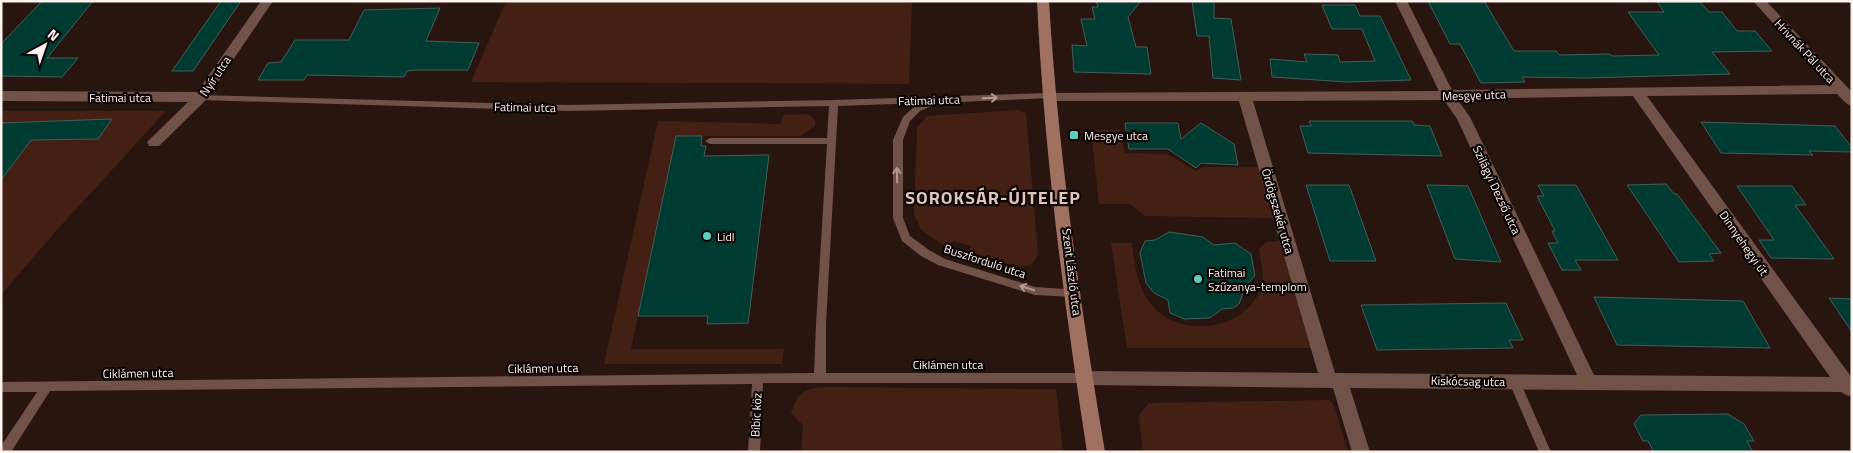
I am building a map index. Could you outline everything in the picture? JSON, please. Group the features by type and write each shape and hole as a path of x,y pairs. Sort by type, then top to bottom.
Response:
{"street":[{"name":"Nyír utca","path":"154,142 201,97 267,1"},
{"name":"Szent László utca","path":"1043,1 1048,96 1075,293 1084,378 1096,452"},
{"name":"Szilágyi Dezső utca","path":"1401,1 1448,96 1463,117 1589,383"},
{"name":"Hrivnák Pál utca","path":"1759,1 1843,86 1852,101"},
{"name":"Mesgye utca","path":"1048,96 1245,98 1448,96 1843,86"},
{"name":"Dinnyehegyi út","path":"1636,92 1849,388"},
{"name":"Fatimai utca","path":"1,96 201,97"},
{"name":"Ördögszekér utca","path":"1245,98 1334,381 1361,452"},
{"name":"Kiskócsag utca","path":"1084,378 1515,382 1849,388"}],"lane":[{"name":"Fatimai utca","path":"201,97 567,108 834,103 1048,96"},
{"name":"Buszforduló utca","path":"941,100 926,105 911,114 900,131 897,148 898,218 906,238 920,250 942,262 1035,291 1075,293"},
{"path":"820,378 821,324 834,103"},
{"path":"710,141 832,141"},
{"name":"Ciklámen utca","path":"1,387 820,378 1084,378"},
{"name":"Bíbic köz","path":"754,452 758,379"},
{"path":"1515,382 1545,452"},
{"path":"4,452 45,388"}],"shaded area":[{"path":"506,1 912,1 909,84 471,82"},
{"path":"1018,110 1026,113 1038,253 1033,263 1024,266 990,259 968,251 971,246 953,241 951,245 940,243 921,230 914,214 917,127 927,116"},
{"path":"1,111 166,111 56,231 1,295"},
{"path":"805,114 811,116 815,121 815,126 800,136 676,136 631,349 784,349 782,364 604,364 658,121 781,124 783,115"},
{"path":"1091,130 1120,130 1125,153 1167,154 1196,171 1202,167 1262,167 1276,218 1145,216 1130,204 1099,204"},
{"path":"1283,241 1315,348 1127,348 1111,243 1132,243 1138,279 1147,299 1158,312 1173,321 1189,325 1206,326 1222,323 1238,316 1250,305 1260,291 1263,281 1259,249 1266,242"},
{"path":"825,387 1056,389 1063,452 801,452 803,425 791,413 796,400 802,393 811,389"},
{"path":"1329,400 1334,405 1348,452 1143,452 1139,415 1149,403"}],"building":[{"path":"42,1 93,1 47,58 78,58 62,77 1,76 1,44"},
{"path":"221,1 241,1 193,71 172,71"},
{"path":"1096,1 1141,1 1128,17 1136,47 1147,47 1151,74 1074,72 1072,45 1087,46 1081,19 1095,19 1092,7 1098,7"},
{"path":"1192,1 1214,1 1214,18 1231,19 1241,80 1213,78 1209,36 1197,36"},
{"path":"1428,1 1484,1 1514,51 1556,51 1559,55 1610,54 1612,56 1659,55 1628,12 1664,12 1657,2 1700,2 1709,12 1722,12 1737,31 1755,31 1772,51 1712,52 1730,74 1586,78 1522,77 1525,82 1481,83 1460,44 1450,44"},
{"path":"1322,5 1355,5 1360,16 1380,16 1411,80 1347,82 1272,77 1270,59 1307,62 1304,54 1338,55 1340,62 1375,61 1362,29 1332,29"},
{"path":"440,8 426,41 479,43 468,70 415,70 407,71 404,77 307,75 304,80 258,80 268,63 281,62 295,40 349,40 364,10"},
{"path":"112,119 98,139 31,140 1,180 1,123"},
{"path":"1309,121 1412,121 1414,125 1430,126 1442,156 1308,153 1300,126 1311,126"},
{"path":"1701,122 1835,126 1852,148 1852,152 1809,151 1813,155 1721,153"},
{"path":"1125,123 1178,123 1181,139 1201,123 1234,144 1238,165 1201,163 1196,168 1168,149 1129,149"},
{"name":"Lidl","path":"676,136 702,136 701,146 706,146 704,156 769,155 748,323 707,324 708,316 638,316"},
{"path":"1666,184 1674,194 1677,194 1721,253 1709,254 1714,261 1679,262 1627,185"},
{"path":"1306,185 1349,185 1376,261 1330,261"},
{"path":"1427,185 1468,186 1501,262 1455,259"},
{"path":"1538,185 1576,185 1618,260 1575,260 1581,270 1562,270 1548,243 1558,243 1552,231 1555,231 1537,196 1544,196"},
{"path":"1737,186 1792,186 1806,205 1795,205 1834,259 1771,258 1759,240 1774,240"},
{"name":"Fatimai Szűzanya-templom","path":"1169,232 1203,237 1214,245 1235,243 1251,254 1255,276 1246,285 1239,304 1233,308 1222,309 1210,318 1184,319 1170,313 1168,300 1154,293 1146,283 1140,253 1145,241 1155,240"},
{"path":"1594,297 1743,301 1770,348 1617,345"},
{"path":"1829,298 1852,299 1852,332"},
{"path":"1506,303 1523,340 1509,340 1513,348 1377,350 1361,305"},
{"path":"1728,414 1744,424 1754,441 1747,441 1753,452 1654,452 1648,441 1643,441 1634,424 1641,415"}],"place":[{"name":"Mesgye utca","path":"1074,135"},
{"name":"Lidl","path":"707,236"},
{"name":"Fatimai Szűzanya-templom","path":"1198,279"}],"district":[{"name":"SOROKSÁR-ÚJTELEP","path":"993,197"}]}
